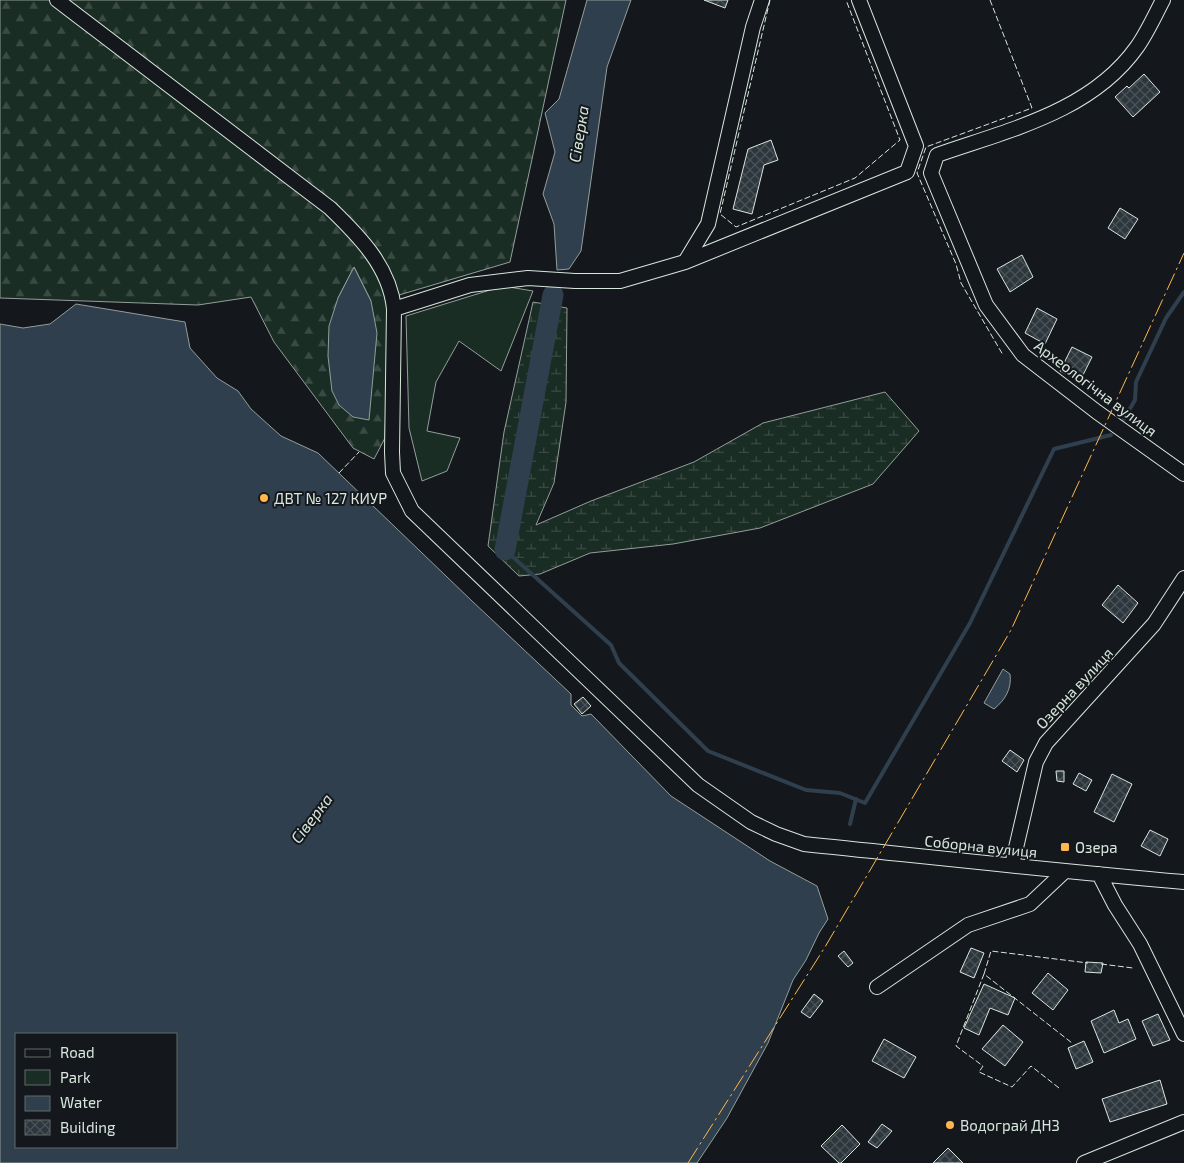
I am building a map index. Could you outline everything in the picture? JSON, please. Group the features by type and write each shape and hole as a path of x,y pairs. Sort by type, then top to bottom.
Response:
{"street":[{"name":"Соборна вулиця","path":"58,0 330,208 357,234 381,267 393,297 393,473 412,511 698,785 751,822 804,844 1064,872 1184,882"},
{"path":"684,262 708,224 752,27 762,0"},
{"path":"394,309 470,285 528,278 575,282 620,281 684,262 907,172 916,146 858,0"},
{"name":"Археологічна вулиця","path":"1163,0 1137,47 1106,80 1084,97 1051,115 937,155 931,173 986,306 1023,355 1097,412 1184,474"},
{"name":"Озерна вулиця","path":"1012,865 1036,762 1046,743 1154,624 1184,578"},
{"path":"877,987 968,925 1030,904 1064,872"},
{"path":"1099,874 1115,906 1140,944 1184,1034"},
{"path":"1084,1163 1184,1122"}],"green space":[{"path":"0,0 566,0 510,262 389,298 385,438 374,459 353,448 274,342 251,297 198,305 0,298","holes":["354,267 371,301 338,298"]},
{"path":"503,286 533,291 501,371 459,341 436,382 427,431 460,438 447,471 422,481 409,428 406,316"},
{"path":"533,302 567,308 566,402 554,483 536,525 591,501 694,462 763,423 885,392 919,431 873,484 760,528 673,544 590,553 540,574 519,576 488,546 504,432"}],"water":[{"path":"587,0 631,0 607,67 581,251 569,269 557,270 554,224 543,194 555,152 545,113 559,99"},
{"path":"354,267 371,301 377,333 369,420 353,417 339,405 332,391 328,356 329,326 338,298"},
{"path":"76,304 185,322 190,348 217,378 238,391 251,409 281,436 318,453 571,694 571,705 582,716 591,714 671,796 770,861 817,886 828,919 793,980 768,1043 727,1118 697,1163 0,1163 0,324 23,328 50,324"},
{"path":"1003,669 1010,674 1010,685 1004,698 994,709 984,703"}],"building":[{"path":"704,0 728,0 725,8"},
{"path":"1144,74 1160,92 1133,117 1115,97 1127,86 1129,88"},
{"path":"771,140 778,160 764,165 752,214 733,209 748,149"},
{"path":"1120,208 1138,219 1125,239 1108,228"},
{"path":"1022,255 1033,277 1010,292 997,269"},
{"path":"1037,308 1057,319 1045,344 1025,333"},
{"path":"1072,347 1092,357 1080,381 1060,371"},
{"path":"1118,585 1138,603 1123,623 1102,605"},
{"path":"583,697 591,706 582,714 574,704"},
{"path":"1010,750 1024,760 1017,772 1002,761"},
{"path":"1056,771 1064,771 1064,782 1057,781"},
{"path":"1079,773 1092,780 1086,791 1073,784"},
{"path":"1112,774 1132,784 1114,822 1094,812"},
{"path":"1150,830 1168,839 1160,856 1141,846"},
{"path":"971,948 984,953 974,978 960,972"},
{"path":"844,951 853,963 848,967 838,956"},
{"path":"1086,962 1103,963 1101,973 1085,972"},
{"path":"1048,973 1068,990 1053,1010 1032,993"},
{"path":"984,984 1015,998 1008,1015 990,1008 979,1035 964,1028"},
{"path":"814,994 823,1001 810,1018 801,1012"},
{"path":"1114,1010 1119,1023 1128,1019 1136,1039 1104,1053 1091,1021"},
{"path":"1158,1014 1170,1040 1153,1046 1142,1021"},
{"path":"1003,1025 1023,1042 1005,1066 982,1049"},
{"path":"884,1039 916,1057 904,1078 872,1061"},
{"path":"1084,1041 1093,1062 1076,1069 1068,1048"},
{"path":"1160,1080 1167,1104 1110,1122 1102,1099"},
{"path":"882,1124 892,1131 877,1148 868,1142"},
{"path":"842,1125 860,1144 839,1163 821,1146"},
{"path":"948,1148 963,1163 933,1163"}],"waterway":[{"path":"1124,419 1135,400 1136,382 1166,318 1184,292"},
{"name":"Сіверка","path":"505,550 553,295"},
{"path":"505,550 611,645 619,663 708,751 806,790 840,793 865,803 970,623 1054,449 1111,435"},
{"path":"850,824 856,799"}],"fence":[{"path":"770,0 720,214 736,227 855,178 900,140 846,0"},
{"path":"990,0 1032,108 926,147 917,173 956,264 961,283 1003,355"},
{"path":"339,473 359,452"},
{"path":"984,974 991,951 1088,963"},
{"path":"1101,964 1133,968"},
{"path":"1059,1088 1031,1066 1012,1087 979,1072 983,1066 956,1046 984,974 1072,1043"}],"power":[{"path":"688,1163 825,947 1011,630 1184,253"}],"place":[{"name":"ДВТ № 127 КИУР","path":"264,498"},
{"name":"Озера","path":"1065,847"},
{"name":"Водограй ДНЗ","path":"950,1125"}]}
